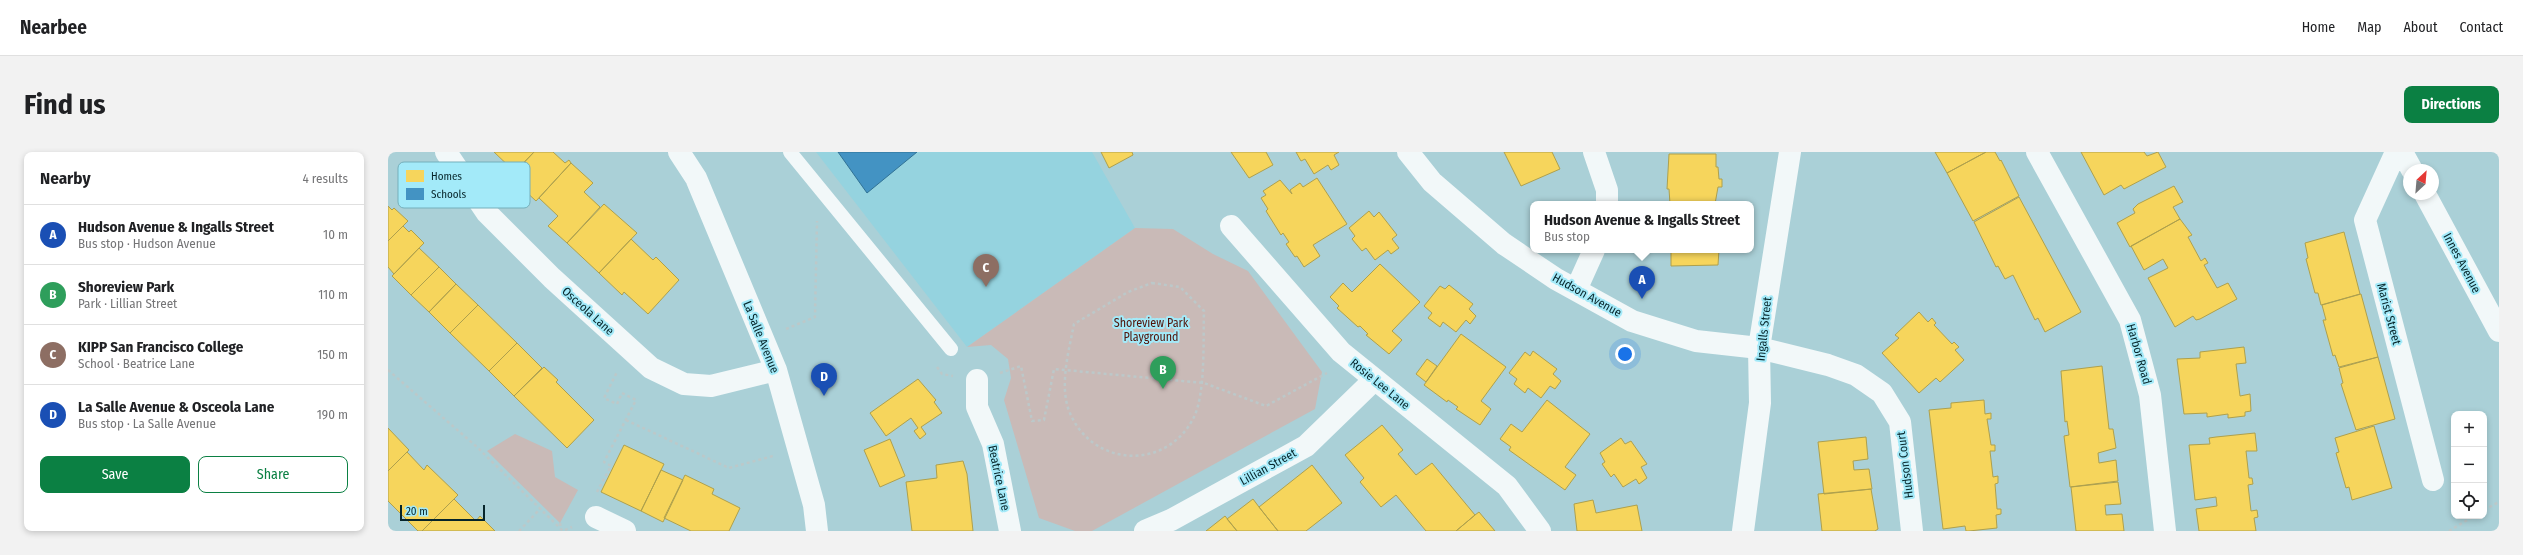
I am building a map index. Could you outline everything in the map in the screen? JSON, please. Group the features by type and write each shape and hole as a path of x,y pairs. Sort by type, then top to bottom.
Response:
{"street":[{"name":"Osceola Lane","path":"446,152 453,162"},
{"name":"La Salle Avenue","path":"679,152 696,178 776,370 814,505 817,531"},
{"name":"Hudson Avenue","path":"1408,152 1432,182 1504,244 1576,290 1632,321 1696,341 1759,348"},
{"path":"1594,152 1607,190 1607,201"},
{"name":"Ingalls Street","path":"1743,531 1760,403 1759,348 1790,152"},
{"name":"Harbor Road","path":"2037,152 2130,320 2150,395 2165,531"},
{"name":"Marist Street","path":"2396,152 2365,220 2433,480"},
{"path":"2402,152 2409,164"},
{"name":"Innes Avenue","path":"2428,200 2499,331"},
{"name":"Osceola Lane","path":"484,208 552,278 651,368 684,384 711,386 776,370"},
{"name":"Rosie Lee Lane","path":"1231,226 1340,352 1507,486 1540,531"},
{"path":"1576,290 1593,253"},
{"name":"Hudson Court","path":"1759,348 1828,365 1856,375 1882,393 1900,422 1912,531"},
{"name":"Beatrice Lane","path":"977,380 977,407 993,444 1010,531"},
{"name":"Lillian Street","path":"1145,531 1171,520 1306,446 1374,380"},
{"path":"596,517 625,531"}],"lane":[{"path":"790,152 951,349"}],"path":[{"path":"815,317 818,217"},
{"path":"1152,283 1180,287 1204,311 1200,403 1194,418 1185,432 1172,444 1160,451 1146,456 1130,457 1111,452 1096,444 1078,429 1068,408 1065,392 1066,370 1074,324 1128,292 1152,283"},
{"path":"977,380 1021,366 1032,421 1044,420 1054,369 1201,382 1266,406 1351,360"},
{"path":"388,370 467,438 562,530"},
{"path":"596,495 611,466 604,462 636,400 622,393 617,404 604,398"},
{"path":"626,420 729,468 777,455"},
{"path":"2487,508 2499,502"},
{"path":"519,531 541,508"},
{"path":"2449,531 2469,519"},
{"path":"560,523 562,530"}],"shaded area":[{"path":"816,152 1092,152 1135,228 967,347"}],"green space":[{"name":"Shoreview Park Playground","path":"1135,228 1173,229 1213,254 1248,271 1322,372 1315,409 1092,531 1075,531 1039,518 1004,400 1011,378 1008,359 991,345 967,347"},
{"path":"515,434 552,451 555,477 578,490 560,523 487,451"}],"building: Homes":[{"path":"494,152 534,152 524,162 504,162"},
{"path":"534,152 553,152 565,163 569,160 571,163 536,201 530,195 530,162 524,162"},
{"path":"1101,152 1132,152 1133,155 1109,168"},
{"path":"1231,152 1266,152 1273,165 1249,178"},
{"path":"1296,152 1339,152 1334,155 1339,165 1331,170 1328,165 1314,174 1305,159 1301,161"},
{"path":"1504,152 1552,152 1560,169 1521,186"},
{"path":"1935,152 1986,152 1947,173"},
{"path":"1986,152 1995,152 2000,161 2001,160 2019,196 1973,221 1947,173"},
{"path":"2081,152 2144,152 2147,156 2158,152 2166,167 2124,189 2121,185 2104,195"},
{"path":"1669,154 1716,154 1716,167 1718,167 1719,179 1722,179 1722,187 1718,187 1716,201 1670,201 1669,189 1667,189"},
{"path":"571,163 593,183 584,192 600,207 567,243 548,226 558,216 539,198"},
{"path":"1317,178 1347,224 1313,245 1320,256 1304,267 1297,256 1295,257 1286,244 1289,242 1283,233 1281,235 1266,211 1268,209 1261,198 1266,195 1263,191 1280,180 1292,194 1290,190 1300,183 1303,187"},
{"path":"2174,186 2183,202 2173,207 2180,219 2130,247 2117,223 2135,213 2133,209 2138,204"},
{"path":"2019,197 2081,312 2045,332 2038,318 2035,320 2013,275 2005,279 1998,266 1996,267 1974,222"},
{"path":"604,204 637,233 599,273 567,243"},
{"path":"388,206 392,210 394,208 408,221 388,241"},
{"path":"1369,211 1374,217 1379,212 1397,235 1392,239 1399,248 1391,254 1388,250 1375,260 1366,248 1362,251 1352,239 1355,236 1349,228"},
{"path":"2180,219 2192,235 2188,237 2201,261 2205,258 2208,263 2204,265 2217,288 2228,283 2237,299 2200,319 2196,320 2193,316 2175,327 2148,278 2168,268 2163,259 2144,270 2131,246"},
{"path":"403,226 409,232 411,230 424,243 394,274 388,267 388,241"},
{"path":"2344,232 2360,294 2321,305 2318,293 2315,293 2306,259 2308,258 2305,243"},
{"path":"631,239 653,260 656,257 679,280 648,314 624,292 622,295 599,273"},
{"path":"419,248 439,267 411,295 392,276"},
{"path":"1671,253 1719,253 1718,265 1671,266"},
{"path":"1380,264 1420,302 1392,331 1402,340 1389,354 1366,335 1368,334 1360,326 1358,327 1337,308 1339,306 1330,297 1343,283 1352,292"},
{"path":"439,267 456,284 429,312 411,295"},
{"path":"456,284 478,305 450,333 429,312"},
{"path":"1449,285 1473,304 1469,309 1476,316 1470,324 1466,320 1456,332 1443,322 1440,327 1428,318 1432,313 1424,306 1440,286 1445,289"},
{"path":"2361,294 2378,357 2339,367 2335,355 2333,356 2323,320 2326,320 2322,305"},
{"path":"478,305 517,343 489,371 450,333"},
{"path":"1919,312 1928,322 1932,318 1936,323 1934,325 1952,344 1954,342 1959,347 1955,350 1964,360 1940,382 1936,378 1919,393 1882,353 1899,338 1895,335"},
{"path":"1461,334 1506,367 1481,401 1491,409 1480,425 1456,409 1458,407 1448,400 1447,402 1424,385"},
{"path":"517,343 542,368 514,396 489,371"},
{"path":"2244,347 2246,363 2236,364 2240,396 2250,394 2251,411 2245,412 2245,416 2228,418 2228,414 2207,417 2207,413 2184,414 2177,359 2200,358 2200,352"},
{"path":"1533,351 1557,369 1553,374 1561,381 1555,389 1550,386 1541,398 1528,388 1525,393 1514,384 1517,379 1509,373 1525,352 1530,356"},
{"path":"2378,357 2395,419 2356,430 2341,384 2343,383 2339,368"},
{"path":"1427,359 1437,366 1426,382 1416,374"},
{"path":"2102,366 2109,429 2113,429 2116,448 2098,453 2099,463 2116,460 2118,481 2070,487 2064,436 2069,435 2067,421 2065,422 2061,371"},
{"path":"544,367 558,380 556,382 594,420 567,448 514,396"},
{"path":"918,379 936,400 934,402 942,413 921,427 926,434 920,439 914,431 918,428 911,418 886,436 870,413"},
{"path":"1547,400 1590,434 1565,467 1576,475 1565,490 1509,450 1511,447 1500,439 1511,424 1522,432"},
{"path":"1984,400 1985,414 1991,413 1991,419 1987,419 1991,445 1995,445 1995,451 1990,451 1993,477 1998,476 1998,483 1995,484 1997,509 2001,509 2001,514 1996,515 1997,528 1966,531 1965,526 1943,529 1929,410 1951,408 1951,403"},
{"path":"1382,425 1403,450 1398,454 1416,475 1432,463 1475,515 1456,531 1426,531 1396,495 1381,507 1360,482 1364,478 1345,455"},
{"path":"2374,426 2392,488 2352,500 2349,487 2346,488 2336,453 2339,452 2335,438"},
{"path":"388,428 409,450 388,471"},
{"path":"2255,433 2257,451 2246,451 2249,478 2252,478 2253,484 2248,485 2251,511 2257,510 2258,517 2254,518 2256,531 2199,531 2196,509 2217,506 2216,497 2195,500 2189,445 2210,444 2209,438"},
{"path":"1866,437 1868,459 1853,461 1854,470 1869,469 1872,489 1824,494 1818,442"},
{"path":"1621,438 1625,444 1631,441 1647,464 1641,467 1647,478 1639,484 1636,479 1623,487 1614,474 1611,477 1602,464 1605,462 1600,453"},
{"path":"890,439 905,476 880,487 864,450"},
{"path":"624,445 664,464 641,511 601,492"},
{"path":"407,452 424,470 427,465 458,495 422,531 418,531 388,501 388,471"},
{"path":"963,461 967,474 973,531 912,531 906,482 937,478 936,465"},
{"path":"1312,465 1342,503 1306,531 1278,531 1259,507"},
{"path":"661,470 683,480 663,522 641,511"},
{"path":"685,475 714,489 712,494 740,508 729,531 691,531 664,518"},
{"path":"2118,482 2121,504 2105,505 2106,515 2122,514 2124,531 2076,531 2071,487"},
{"path":"1871,489 1878,529 1875,531 1822,531 1818,494"},
{"path":"454,499 476,521 480,516 495,531 422,531"},
{"path":"1253,499 1278,531 1237,531 1227,519"},
{"path":"1593,500 1596,513 1637,505 1642,531 1577,531 1574,504"},
{"path":"1479,512 1495,531 1456,531 1475,515"},
{"path":"1225,516 1237,531 1206,531"}],"building: Schools":[{"path":"838,152 917,152 867,193"}],"place":[{"name":"KIPP San Francisco College","path":"986,287"},
{"name":"Hudson Avenue & Ingalls Street","path":"1642,299"},
{"name":"Shoreview Park","path":"1163,389"},
{"name":"La Salle Avenue & Osceola Lane","path":"824,396"}]}
